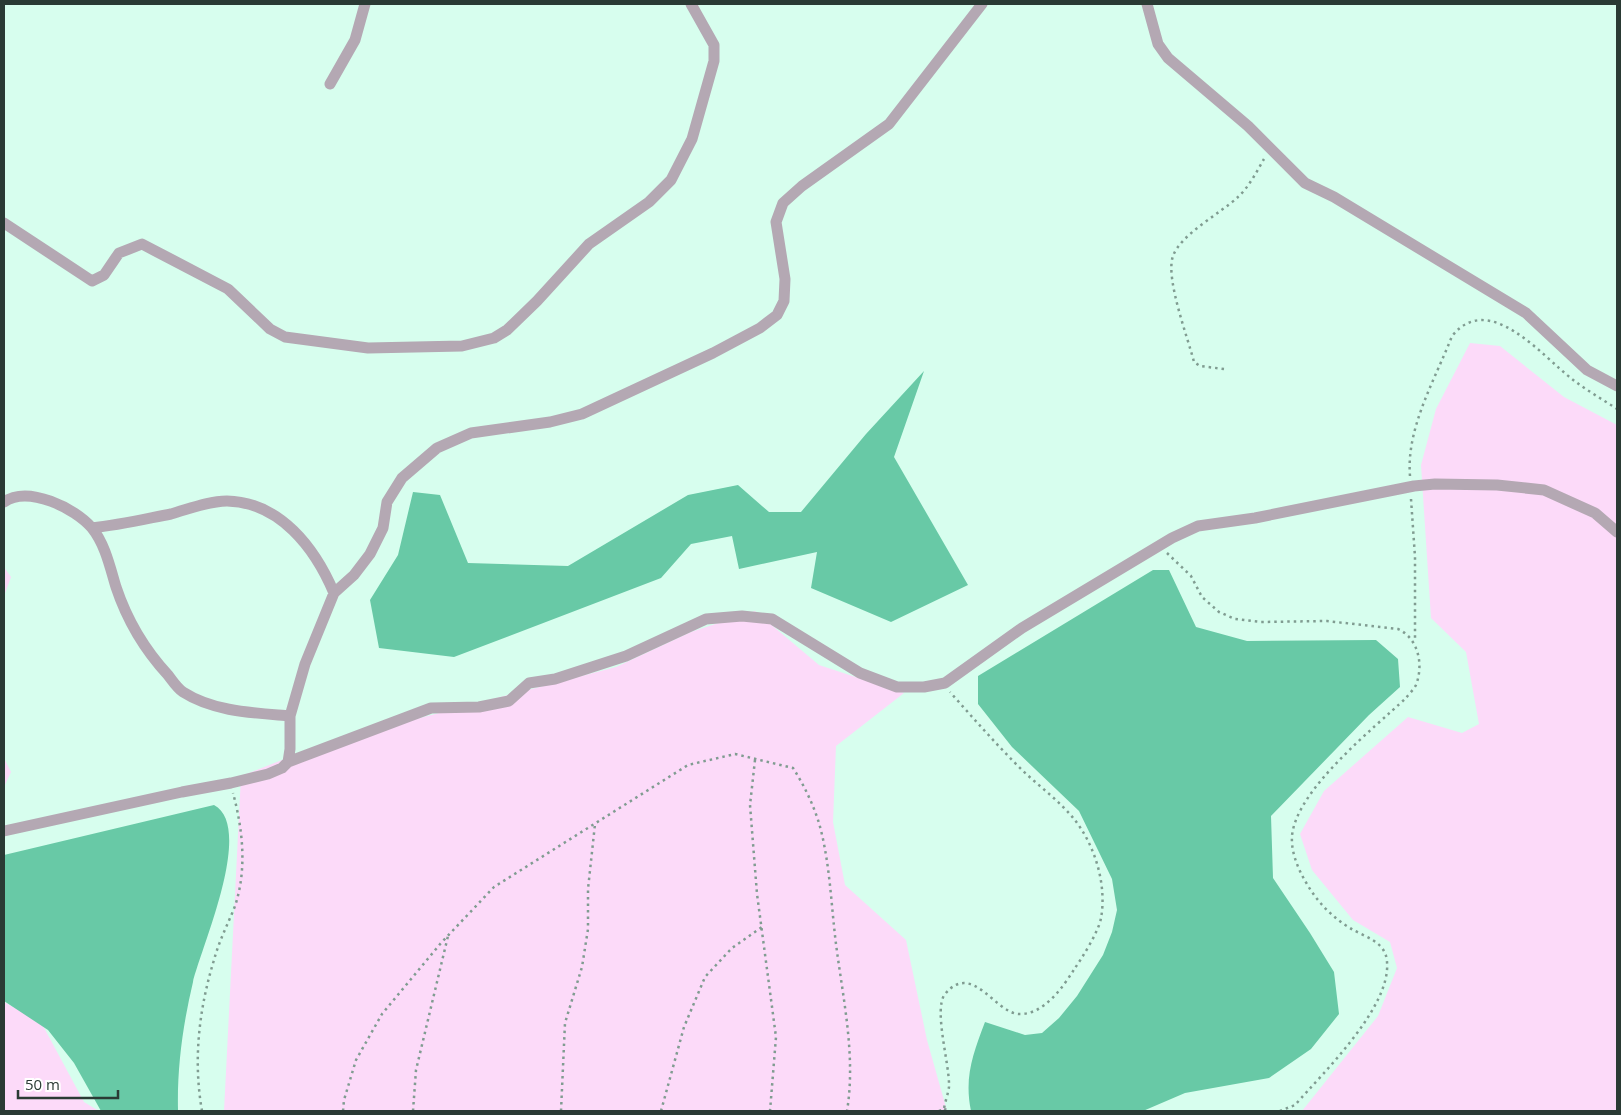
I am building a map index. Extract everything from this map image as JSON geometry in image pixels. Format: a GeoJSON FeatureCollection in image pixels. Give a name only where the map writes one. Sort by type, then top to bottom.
{"type":"FeatureCollection","features":[{"type":"Feature","properties":{"kind":"street"},"geometry":{"type":"LineString","coordinates":[[330,84],[355,40],[365,4]]}},
{"type":"Feature","properties":{"kind":"street"},"geometry":{"type":"LineString","coordinates":[[4,223],[92,281],[104,275],[119,253],[142,244],[228,289],[270,329],[285,337],[368,348],[462,346],[494,338],[507,330],[537,301],[589,244],[649,202],[670,180],[692,138],[714,61],[714,45],[691,4]]}},
{"type":"Feature","properties":{"kind":"street"},"geometry":{"type":"LineString","coordinates":[[288,762],[290,716],[305,664],[334,593],[354,575],[370,554],[383,528],[387,502],[402,478],[437,448],[471,433],[550,422],[582,414],[713,353],[760,328],[777,315],[784,301],[785,279],[776,222],[784,203],[802,186],[889,124],[982,4]]}},
{"type":"Feature","properties":{"kind":"street"},"geometry":{"type":"LineString","coordinates":[[1147,4],[1158,44],[1168,58],[1248,126],[1306,183],[1342,202],[1526,313],[1587,370],[1617,386]]}},
{"type":"Feature","properties":{"kind":"street"},"geometry":{"type":"LineString","coordinates":[[4,831],[268,774],[288,762],[432,708],[479,707],[509,701],[529,683],[555,679],[626,656],[706,619],[742,616],[772,619],[860,673],[896,687],[924,687],[943,684],[1022,628],[1158,546],[1198,526],[1255,518],[1411,486],[1435,484],[1497,485],[1544,490],[1595,513],[1617,532]]}},
{"type":"Feature","properties":{"kind":"street"},"geometry":{"type":"LineString","coordinates":[[4,502],[22,495],[35,495],[79,515],[92,528],[102,545],[124,610],[149,655],[183,691],[222,708],[290,716]]}},
{"type":"Feature","properties":{"kind":"street"},"geometry":{"type":"LineString","coordinates":[[92,528],[227,501],[252,505],[277,516],[299,536],[326,573],[334,593]]}},
{"type":"Feature","properties":{"kind":"path"},"geometry":{"type":"LineString","coordinates":[[1224,369],[1200,366],[1194,362],[1178,310],[1172,274],[1173,257],[1182,243],[1240,196],[1271,148]]}},
{"type":"Feature","properties":{"kind":"path"},"geometry":{"type":"LineString","coordinates":[[1280,1111],[1295,1105],[1368,1018],[1380,994],[1387,960],[1382,947],[1329,913],[1310,891],[1295,862],[1292,836],[1297,814],[1330,770],[1406,698],[1416,685],[1418,660],[1415,642],[1415,557],[1409,463],[1418,418],[1452,336],[1460,325],[1469,322],[1491,320],[1513,330],[1573,380],[1617,409]]}},
{"type":"Feature","properties":{"kind":"path"},"geometry":{"type":"LineString","coordinates":[[1158,546],[1190,576],[1202,597],[1220,612],[1235,619],[1261,622],[1327,621],[1369,625],[1398,629],[1408,633],[1415,642]]}},
{"type":"Feature","properties":{"kind":"path"},"geometry":{"type":"LineString","coordinates":[[943,684],[1020,769],[1074,819],[1098,866],[1103,896],[1101,920],[1076,968],[1052,999],[1033,1012],[1018,1014],[1003,1007],[976,986],[963,984],[953,987],[944,995],[939,1008],[949,1087],[944,1109]]}},
{"type":"Feature","properties":{"kind":"path"},"geometry":{"type":"LineString","coordinates":[[343,1111],[344,1100],[356,1060],[382,1014],[449,935],[494,887],[688,765],[735,754],[793,768],[804,785],[819,823],[828,871],[849,1039],[850,1098],[847,1111]]}},
{"type":"Feature","properties":{"kind":"path"},"geometry":{"type":"LineString","coordinates":[[755,760],[750,805],[762,927],[776,1037],[770,1111]]}},
{"type":"Feature","properties":{"kind":"path"},"geometry":{"type":"LineString","coordinates":[[202,1111],[196,1062],[198,1035],[214,961],[234,906],[243,861],[238,809],[231,783]]}},
{"type":"Feature","properties":{"kind":"path"},"geometry":{"type":"LineString","coordinates":[[561,1111],[564,1023],[582,967],[588,929],[588,889],[595,823]]}},
{"type":"Feature","properties":{"kind":"path"},"geometry":{"type":"LineString","coordinates":[[661,1111],[684,1028],[705,977],[732,948],[762,927]]}},
{"type":"Feature","properties":{"kind":"path"},"geometry":{"type":"LineString","coordinates":[[413,1111],[416,1070],[449,935]]}},
{"type":"Feature","properties":{"kind":"path"},"geometry":{"type":"LineString","coordinates":[[939,1111],[944,1109],[950,1111]]}},
{"type":"Feature","properties":{"kind":"shaded area"},"geometry":{"type":"Polygon","coordinates":[[[1470,343],[1500,346],[1564,397],[1617,425],[1617,1111],[1302,1111],[1378,1016],[1397,968],[1390,942],[1353,920],[1312,870],[1300,834],[1324,791],[1408,717],[1462,733],[1479,724],[1466,652],[1431,618],[1421,465],[1436,409],[1470,343]]]}},
{"type":"Feature","properties":{"kind":"shaded area"},"geometry":{"type":"Polygon","coordinates":[[[924,371],[894,457],[968,585],[891,622],[811,588],[817,552],[739,569],[732,536],[691,544],[661,578],[454,657],[379,648],[370,600],[398,555],[413,492],[440,495],[468,563],[568,566],[688,495],[738,485],[769,512],[801,512],[866,434],[924,371]]]}},
{"type":"Feature","properties":{"kind":"shaded area"},"geometry":{"type":"Polygon","coordinates":[[[4,567],[11,577],[4,596],[4,567]]]}},
{"type":"Feature","properties":{"kind":"shaded area"},"geometry":{"type":"Polygon","coordinates":[[[1153,570],[1169,570],[1196,627],[1247,641],[1376,640],[1398,659],[1400,687],[1369,715],[1271,816],[1273,878],[1334,972],[1339,1014],[1311,1049],[1269,1078],[1185,1093],[1143,1111],[971,1111],[969,1076],[973,1055],[985,1022],[1025,1035],[1042,1033],[1059,1018],[1077,996],[1103,955],[1112,932],[1117,910],[1112,879],[1079,811],[1012,747],[978,704],[978,676],[1153,570]]]}},
{"type":"Feature","properties":{"kind":"shaded area"},"geometry":{"type":"Polygon","coordinates":[[[755,611],[819,665],[904,693],[836,746],[833,822],[845,885],[906,940],[927,1040],[947,1111],[224,1111],[241,776],[328,742],[616,667],[691,632],[755,611]]]}},
{"type":"Feature","properties":{"kind":"shaded area"},"geometry":{"type":"Polygon","coordinates":[[[4,758],[11,772],[4,787],[4,758]]]}},
{"type":"Feature","properties":{"kind":"shaded area"},"geometry":{"type":"Polygon","coordinates":[[[214,805],[225,818],[229,837],[227,862],[222,889],[189,998],[180,1062],[178,1110],[101,1111],[74,1063],[48,1030],[4,1001],[4,855],[214,805]]]}},
{"type":"Feature","properties":{"kind":"shaded area"},"geometry":{"type":"Polygon","coordinates":[[[4,1002],[41,1022],[84,1102],[99,1111],[4,1111],[4,1002]]]}}]}
